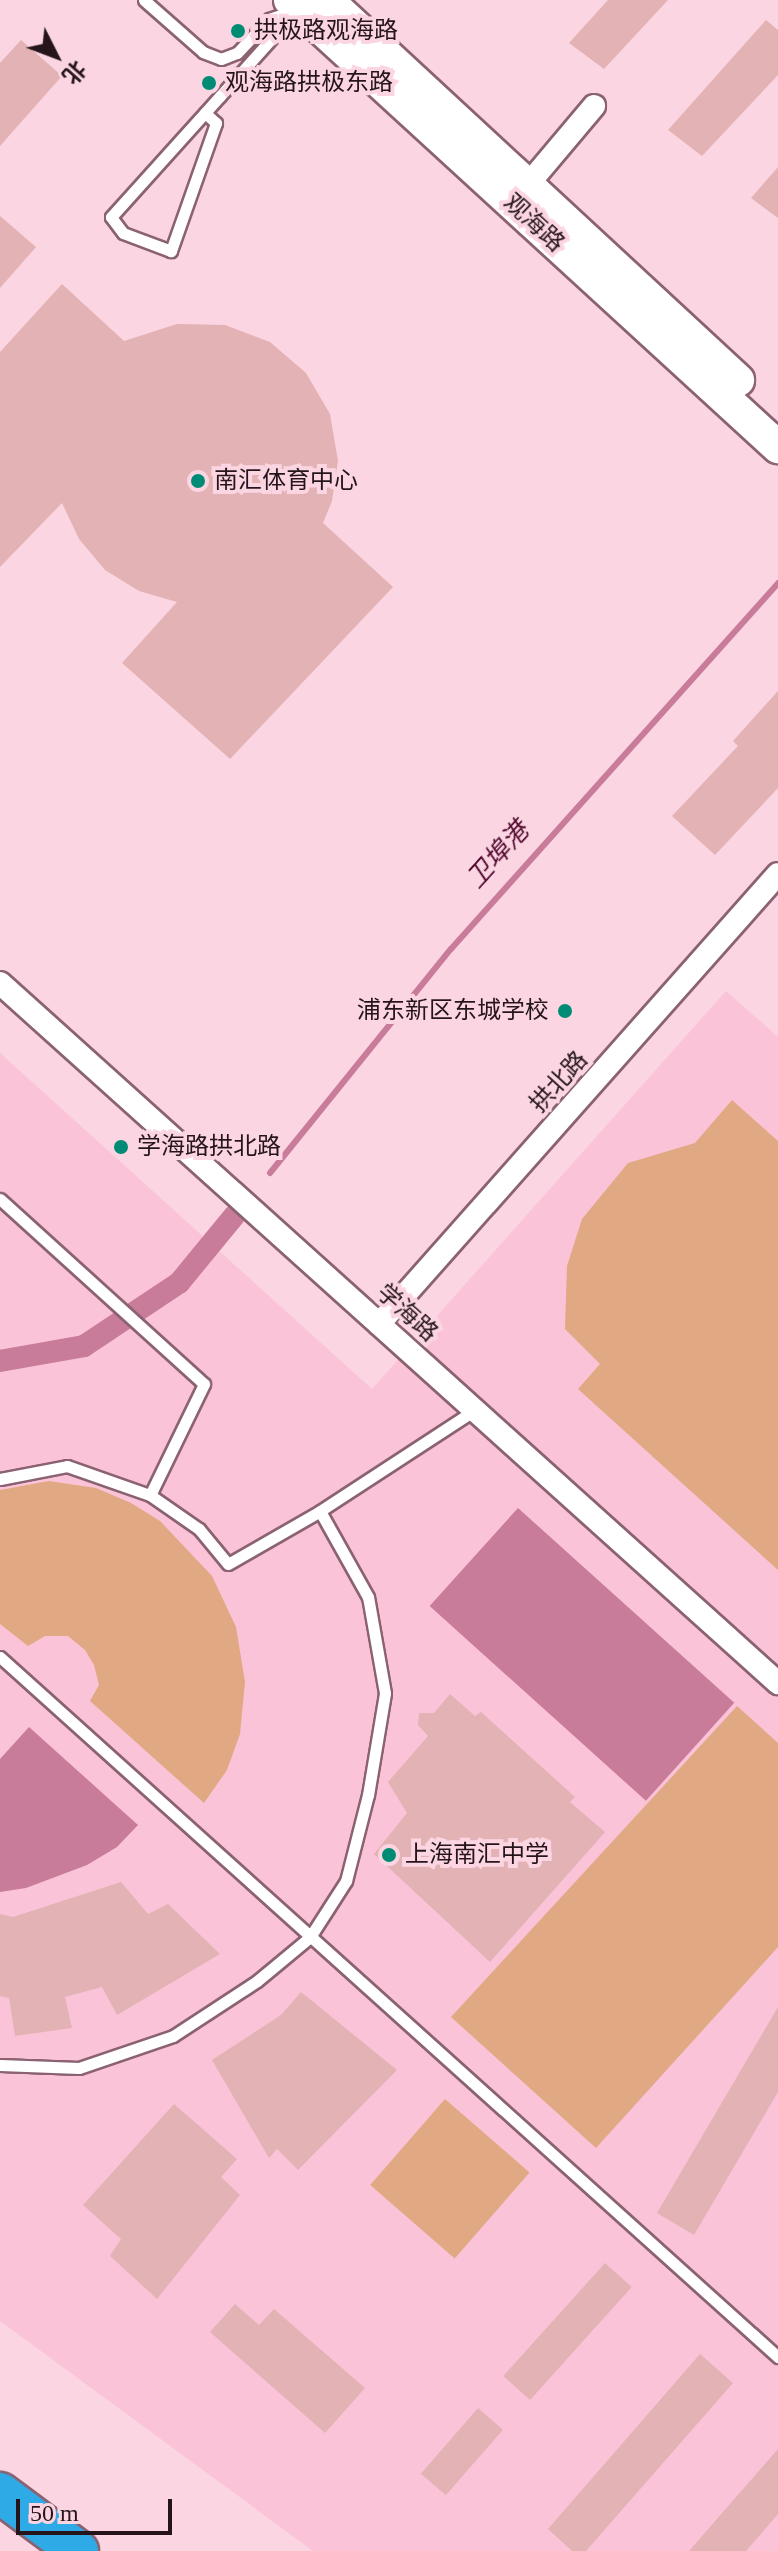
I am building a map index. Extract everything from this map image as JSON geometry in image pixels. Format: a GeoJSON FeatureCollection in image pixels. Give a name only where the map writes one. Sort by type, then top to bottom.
{"type":"FeatureCollection","features":[{"type":"Feature","properties":{"kind":"highway"},"geometry":{"type":"LineString","coordinates":[[0,2493],[78,2551]]}},
{"type":"Feature","properties":{"kind":"main road","name":"观海路"},"geometry":{"type":"LineString","coordinates":[[305,2],[778,418]]}},
{"type":"Feature","properties":{"kind":"main road","name":"观海路"},"geometry":{"type":"LineString","coordinates":[[520,193],[778,447]]}},
{"type":"Feature","properties":{"kind":"street"},"geometry":{"type":"LineString","coordinates":[[520,193],[594,106]]}},
{"type":"Feature","properties":{"kind":"street","name":"拱北路"},"geometry":{"type":"LineString","coordinates":[[379,1324],[778,874]]}},
{"type":"Feature","properties":{"kind":"street","name":"学海路"},"geometry":{"type":"LineString","coordinates":[[0,983],[778,1683]]}},
{"type":"Feature","properties":{"kind":"lane"},"geometry":{"type":"LineString","coordinates":[[144,0],[203,52],[221,59],[237,53],[269,19],[305,2]]}},
{"type":"Feature","properties":{"kind":"lane"},"geometry":{"type":"LineString","coordinates":[[205,113],[216,123],[171,251],[123,233],[111,217],[305,2]]}},
{"type":"Feature","properties":{"kind":"lane"},"geometry":{"type":"LineString","coordinates":[[0,1199],[204,1384],[150,1495]]}},
{"type":"Feature","properties":{"kind":"lane"},"geometry":{"type":"LineString","coordinates":[[0,1479],[67,1466],[150,1495],[199,1529],[228,1564],[320,1511],[475,1409]]}},
{"type":"Feature","properties":{"kind":"lane"},"geometry":{"type":"LineString","coordinates":[[0,2065],[79,2068],[173,2036],[257,1981],[310,1937],[346,1881],[368,1795],[385,1693],[368,1597],[320,1511]]}},
{"type":"Feature","properties":{"kind":"lane"},"geometry":{"type":"LineString","coordinates":[[0,1657],[778,2357]]}},
{"type":"Feature","properties":{"kind":"shaded area","name":"上海南汇中学"},"geometry":{"type":"Polygon","coordinates":[[[726,991],[778,1037],[778,2551],[313,2551],[0,2321],[0,1053],[372,1389],[726,991]]]}},
{"type":"Feature","properties":{"kind":"shaded area"},"geometry":{"type":"Polygon","coordinates":[[[732,1100],[778,1141],[778,1570],[578,1389],[600,1364],[565,1329],[567,1266],[582,1219],[628,1163],[695,1143],[732,1100]]]}},
{"type":"Feature","properties":{"kind":"shaded area"},"geometry":{"type":"Polygon","coordinates":[[[49,1481],[96,1488],[131,1503],[160,1521],[212,1576],[236,1627],[245,1682],[240,1734],[227,1770],[204,1803],[90,1701],[99,1685],[94,1665],[85,1650],[68,1636],[45,1636],[28,1646],[0,1624],[0,1490],[49,1481]]]}},
{"type":"Feature","properties":{"kind":"shaded area"},"geometry":{"type":"Polygon","coordinates":[[[518,1508],[734,1703],[646,1801],[430,1606],[518,1508]]]}},
{"type":"Feature","properties":{"kind":"shaded area"},"geometry":{"type":"Polygon","coordinates":[[[737,1706],[778,1743],[778,1947],[596,2148],[451,2017],[737,1706]]]}},
{"type":"Feature","properties":{"kind":"shaded area"},"geometry":{"type":"Polygon","coordinates":[[[29,1727],[138,1825],[117,1847],[87,1865],[26,1888],[0,1892],[0,1759],[29,1727]]]}},
{"type":"Feature","properties":{"kind":"shaded area"},"geometry":{"type":"Polygon","coordinates":[[[445,2099],[530,2172],[455,2259],[370,2185],[445,2099]]]}},
{"type":"Feature","properties":{"kind":"building"},"geometry":{"type":"Polygon","coordinates":[[[608,0],[668,0],[604,69],[569,43],[608,0]]]}},
{"type":"Feature","properties":{"kind":"building"},"geometry":{"type":"Polygon","coordinates":[[[766,20],[778,30],[778,75],[702,156],[668,130],[766,20]]]}},
{"type":"Feature","properties":{"kind":"building"},"geometry":{"type":"Polygon","coordinates":[[[21,40],[62,76],[0,146],[0,63],[21,40]]]}},
{"type":"Feature","properties":{"kind":"building"},"geometry":{"type":"Polygon","coordinates":[[[778,167],[778,218],[751,198],[778,167]]]}},
{"type":"Feature","properties":{"kind":"building"},"geometry":{"type":"Polygon","coordinates":[[[0,216],[36,247],[0,288],[0,216]]]}},
{"type":"Feature","properties":{"kind":"building"},"geometry":{"type":"Polygon","coordinates":[[[62,284],[124,341],[177,324],[225,325],[270,342],[306,373],[330,414],[338,461],[332,501],[323,523],[393,587],[230,759],[122,663],[177,602],[139,591],[105,570],[79,539],[62,503],[0,567],[0,352],[62,284]]]}},
{"type":"Feature","properties":{"kind":"building"},"geometry":{"type":"Polygon","coordinates":[[[778,691],[778,788],[715,855],[672,816],[738,746],[733,741],[778,691]]]}},
{"type":"Feature","properties":{"kind":"building"},"geometry":{"type":"Polygon","coordinates":[[[450,1694],[475,1716],[481,1712],[575,1797],[570,1802],[605,1832],[490,1962],[374,1854],[407,1813],[388,1782],[428,1736],[418,1725],[419,1713],[434,1713],[450,1694]]]}},
{"type":"Feature","properties":{"kind":"building"},"geometry":{"type":"Polygon","coordinates":[[[121,1882],[148,1914],[168,1904],[220,1954],[117,2015],[102,1987],[65,1997],[72,2028],[15,2036],[9,1998],[0,1996],[0,1914],[13,1917],[121,1882]]]}},
{"type":"Feature","properties":{"kind":"building"},"geometry":{"type":"Polygon","coordinates":[[[301,1992],[397,2070],[298,2170],[277,2149],[269,2158],[212,2060],[281,2015],[301,1992]]]}},
{"type":"Feature","properties":{"kind":"building"},"geometry":{"type":"Polygon","coordinates":[[[778,2007],[778,2092],[694,2235],[657,2213],[778,2007]]]}},
{"type":"Feature","properties":{"kind":"building"},"geometry":{"type":"Polygon","coordinates":[[[174,2104],[237,2159],[221,2177],[240,2195],[157,2299],[110,2256],[121,2239],[83,2205],[174,2104]]]}},
{"type":"Feature","properties":{"kind":"building"},"geometry":{"type":"Polygon","coordinates":[[[605,2263],[632,2287],[530,2400],[503,2376],[605,2263]]]}},
{"type":"Feature","properties":{"kind":"building"},"geometry":{"type":"Polygon","coordinates":[[[235,2304],[259,2325],[274,2309],[365,2388],[325,2433],[210,2332],[235,2304]]]}},
{"type":"Feature","properties":{"kind":"building"},"geometry":{"type":"Polygon","coordinates":[[[700,2354],[733,2383],[586,2551],[572,2551],[548,2529],[700,2354]]]}},
{"type":"Feature","properties":{"kind":"building"},"geometry":{"type":"Polygon","coordinates":[[[478,2408],[503,2430],[446,2495],[421,2474],[478,2408]]]}},
{"type":"Feature","properties":{"kind":"building"},"geometry":{"type":"Polygon","coordinates":[[[778,2449],[778,2514],[746,2551],[689,2551],[778,2449]]]}},
{"type":"Feature","properties":{"kind":"waterway","name":"卫埠港"},"geometry":{"type":"LineString","coordinates":[[270,1173],[451,949],[778,583]]}},
{"type":"Feature","properties":{"kind":"waterway","name":"卫埠港"},"geometry":{"type":"LineString","coordinates":[[0,1361],[84,1346],[179,1283],[234,1216]]}},
{"type":"Feature","properties":{"kind":"place","name":"拱极路观海路"},"geometry":{"type":"Point","coordinates":[238,31]}},
{"type":"Feature","properties":{"kind":"place","name":"观海路拱极东路"},"geometry":{"type":"Point","coordinates":[209,83]}},
{"type":"Feature","properties":{"kind":"place","name":"南汇体育中心"},"geometry":{"type":"Point","coordinates":[198,481]}},
{"type":"Feature","properties":{"kind":"place","name":"浦东新区东城学校"},"geometry":{"type":"Point","coordinates":[565,1011]}},
{"type":"Feature","properties":{"kind":"place","name":"学海路拱北路"},"geometry":{"type":"Point","coordinates":[121,1147]}},
{"type":"Feature","properties":{"kind":"place","name":"上海南汇中学"},"geometry":{"type":"Point","coordinates":[389,1855]}}]}
